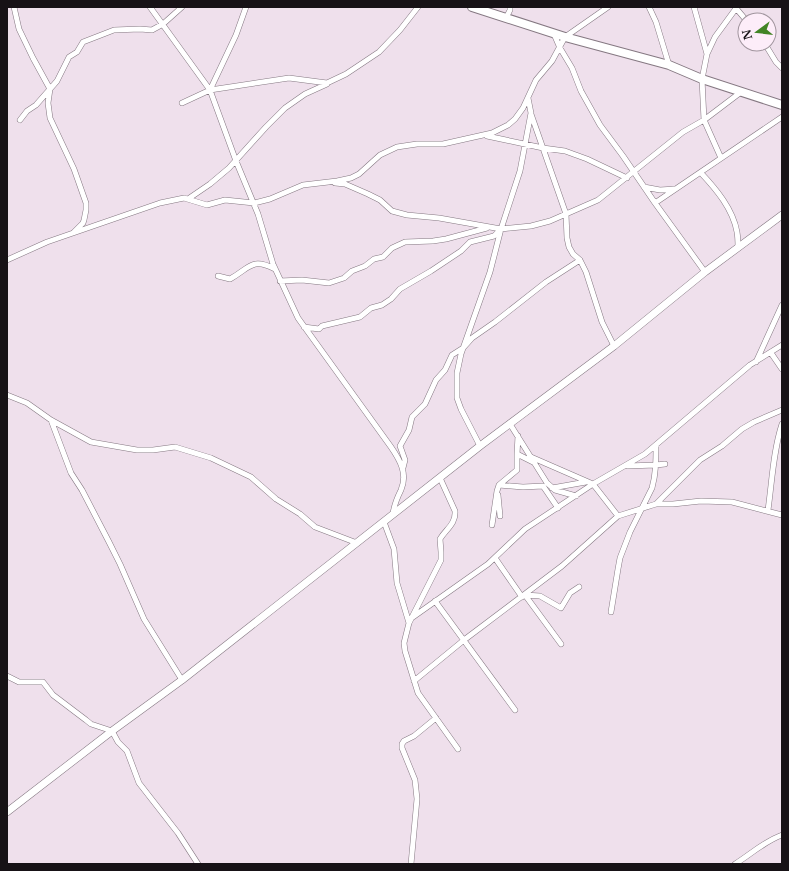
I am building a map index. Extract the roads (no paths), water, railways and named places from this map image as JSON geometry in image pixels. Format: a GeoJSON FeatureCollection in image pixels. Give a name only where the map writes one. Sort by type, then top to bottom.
{"type":"FeatureCollection","features":[{"type":"Feature","properties":{"kind":"highway"},"geometry":{"type":"LineString","coordinates":[[472,7],[565,38],[669,65],[702,79],[782,105]]}},
{"type":"Feature","properties":{"kind":"main road"},"geometry":{"type":"LineString","coordinates":[[7,812],[112,731],[182,680],[480,446],[614,346],[705,272],[782,214]]}},
{"type":"Feature","properties":{"kind":"street"},"geometry":{"type":"LineString","coordinates":[[14,7],[14,13],[22,34],[50,89],[48,103],[50,118],[74,169],[86,203],[86,214],[83,223],[72,233]]}},
{"type":"Feature","properties":{"kind":"street"},"geometry":{"type":"LineString","coordinates":[[150,7],[210,90],[236,161],[254,203],[275,269],[298,318],[391,446],[403,468]]}},
{"type":"Feature","properties":{"kind":"street"},"geometry":{"type":"LineString","coordinates":[[20,120],[28,111],[36,106],[57,81],[70,57],[77,52],[83,42],[114,30],[140,28],[152,30],[163,24],[182,7]]}},
{"type":"Feature","properties":{"kind":"street"},"geometry":{"type":"LineString","coordinates":[[210,90],[236,35],[246,7]]}},
{"type":"Feature","properties":{"kind":"street"},"geometry":{"type":"LineString","coordinates":[[188,199],[210,184],[229,168],[285,108],[305,94],[346,74],[379,52],[400,30],[418,7]]}},
{"type":"Feature","properties":{"kind":"street"},"geometry":{"type":"LineString","coordinates":[[506,18],[510,7]]}},
{"type":"Feature","properties":{"kind":"street"},"geometry":{"type":"LineString","coordinates":[[7,260],[47,242],[160,203],[188,199],[207,205],[225,200],[254,203],[270,199],[303,186],[344,180],[359,174],[380,155],[397,147],[417,144],[443,144],[486,135],[508,125],[515,119],[523,108],[536,80],[552,61],[565,38],[608,7]]}},
{"type":"Feature","properties":{"kind":"street"},"geometry":{"type":"LineString","coordinates":[[649,7],[656,22],[669,65]]}},
{"type":"Feature","properties":{"kind":"street"},"geometry":{"type":"LineString","coordinates":[[694,7],[707,54]]}},
{"type":"Feature","properties":{"kind":"street"},"geometry":{"type":"LineString","coordinates":[[721,158],[704,120],[702,79],[707,54],[715,37],[736,8]]}},
{"type":"Feature","properties":{"kind":"street"},"geometry":{"type":"LineString","coordinates":[[554,34],[560,48],[572,68],[590,110],[705,272]]}},
{"type":"Feature","properties":{"kind":"street"},"geometry":{"type":"LineString","coordinates":[[770,52],[782,68]]}},
{"type":"Feature","properties":{"kind":"street"},"geometry":{"type":"LineString","coordinates":[[182,102],[210,90],[289,78],[327,83]]}},
{"type":"Feature","properties":{"kind":"street"},"geometry":{"type":"LineString","coordinates":[[329,182],[345,184],[380,200],[392,211],[407,215],[439,218],[501,229],[531,226],[566,214],[598,200],[684,132],[704,120],[741,92]]}},
{"type":"Feature","properties":{"kind":"street"},"geometry":{"type":"LineString","coordinates":[[528,97],[530,113],[566,214],[569,247],[573,254],[580,260],[586,272],[602,322],[614,346]]}},
{"type":"Feature","properties":{"kind":"street"},"geometry":{"type":"LineString","coordinates":[[480,446],[466,420],[457,398],[457,373],[463,348],[490,272],[501,229],[518,178],[526,144],[530,113]]}},
{"type":"Feature","properties":{"kind":"street"},"geometry":{"type":"LineString","coordinates":[[655,203],[782,117]]}},
{"type":"Feature","properties":{"kind":"street"},"geometry":{"type":"LineString","coordinates":[[486,135],[543,148],[565,151],[587,159],[627,178]]}},
{"type":"Feature","properties":{"kind":"street"},"geometry":{"type":"LineString","coordinates":[[701,173],[716,190],[727,207],[737,232],[738,248]]}},
{"type":"Feature","properties":{"kind":"street"},"geometry":{"type":"LineString","coordinates":[[644,187],[660,190],[676,189]]}},
{"type":"Feature","properties":{"kind":"street"},"geometry":{"type":"LineString","coordinates":[[280,281],[302,280],[329,283],[344,278],[352,271],[365,266],[374,259],[383,257],[392,248],[405,242],[446,239],[490,227]]}},
{"type":"Feature","properties":{"kind":"street"},"geometry":{"type":"LineString","coordinates":[[304,328],[319,329],[322,326],[360,317],[371,308],[382,305],[391,299],[400,288],[431,271],[461,251],[470,242],[494,236],[501,229]]}},
{"type":"Feature","properties":{"kind":"street"},"geometry":{"type":"LineString","coordinates":[[393,514],[394,506],[403,484],[403,468],[405,460],[400,446],[410,430],[412,417],[424,404],[436,380],[445,370],[452,355],[463,348],[472,338],[496,322],[546,282],[580,260]]}},
{"type":"Feature","properties":{"kind":"street"},"geometry":{"type":"LineString","coordinates":[[218,276],[230,279],[252,264],[266,265],[275,269]]}},
{"type":"Feature","properties":{"kind":"street"},"geometry":{"type":"LineString","coordinates":[[756,362],[782,305]]}},
{"type":"Feature","properties":{"kind":"street"},"geometry":{"type":"LineString","coordinates":[[413,617],[495,558],[521,531],[593,484],[645,454],[756,362],[782,345]]}},
{"type":"Feature","properties":{"kind":"street"},"geometry":{"type":"LineString","coordinates":[[771,353],[782,369]]}},
{"type":"Feature","properties":{"kind":"street"},"geometry":{"type":"LineString","coordinates":[[7,395],[27,403],[51,420],[98,444],[137,450],[153,450],[175,446],[211,458],[249,476],[276,499],[300,514],[315,527],[357,543]]}},
{"type":"Feature","properties":{"kind":"street"},"geometry":{"type":"LineString","coordinates":[[656,504],[700,460],[722,446],[742,429],[782,410]]}},
{"type":"Feature","properties":{"kind":"street"},"geometry":{"type":"LineString","coordinates":[[51,420],[69,470],[82,490],[112,547],[144,619],[182,680]]}},
{"type":"Feature","properties":{"kind":"street"},"geometry":{"type":"LineString","coordinates":[[510,424],[547,483],[552,488],[576,496]]}},
{"type":"Feature","properties":{"kind":"street"},"geometry":{"type":"LineString","coordinates":[[768,510],[776,448],[782,424]]}},
{"type":"Feature","properties":{"kind":"street"},"geometry":{"type":"LineString","coordinates":[[492,525],[499,485],[518,470],[518,436]]}},
{"type":"Feature","properties":{"kind":"street"},"geometry":{"type":"LineString","coordinates":[[611,612],[620,558],[640,509],[652,488],[656,465],[656,445]]}},
{"type":"Feature","properties":{"kind":"street"},"geometry":{"type":"LineString","coordinates":[[517,454],[534,463]]}},
{"type":"Feature","properties":{"kind":"street"},"geometry":{"type":"LineString","coordinates":[[531,457],[593,484],[618,516]]}},
{"type":"Feature","properties":{"kind":"street"},"geometry":{"type":"LineString","coordinates":[[626,466],[665,464]]}},
{"type":"Feature","properties":{"kind":"street"},"geometry":{"type":"LineString","coordinates":[[440,478],[455,511],[455,516],[453,523],[440,539],[441,560],[409,623],[404,643],[418,693],[458,749]]}},
{"type":"Feature","properties":{"kind":"street"},"geometry":{"type":"LineString","coordinates":[[552,488],[587,481]]}},
{"type":"Feature","properties":{"kind":"street"},"geometry":{"type":"LineString","coordinates":[[499,485],[523,487],[543,486],[558,508]]}},
{"type":"Feature","properties":{"kind":"street"},"geometry":{"type":"LineString","coordinates":[[497,492],[499,497],[500,516]]}},
{"type":"Feature","properties":{"kind":"street"},"geometry":{"type":"LineString","coordinates":[[414,682],[464,640],[562,566],[618,516],[656,504],[701,501],[726,501],[768,510],[782,515]]}},
{"type":"Feature","properties":{"kind":"street"},"geometry":{"type":"LineString","coordinates":[[384,522],[394,549],[397,583],[409,623]]}},
{"type":"Feature","properties":{"kind":"street"},"geometry":{"type":"LineString","coordinates":[[495,558],[561,644]]}},
{"type":"Feature","properties":{"kind":"street"},"geometry":{"type":"LineString","coordinates":[[524,596],[540,596],[561,608],[570,593],[579,587]]}},
{"type":"Feature","properties":{"kind":"street"},"geometry":{"type":"LineString","coordinates":[[435,601],[515,710]]}},
{"type":"Feature","properties":{"kind":"street"},"geometry":{"type":"LineString","coordinates":[[7,676],[19,682],[42,682],[53,694],[91,724],[112,731],[118,742],[128,753],[139,783],[178,833],[198,864]]}},
{"type":"Feature","properties":{"kind":"street"},"geometry":{"type":"LineString","coordinates":[[411,864],[417,799],[415,780],[402,748],[402,744],[436,718]]}},
{"type":"Feature","properties":{"kind":"street"},"geometry":{"type":"LineString","coordinates":[[735,864],[769,840],[782,835]]}}]}
